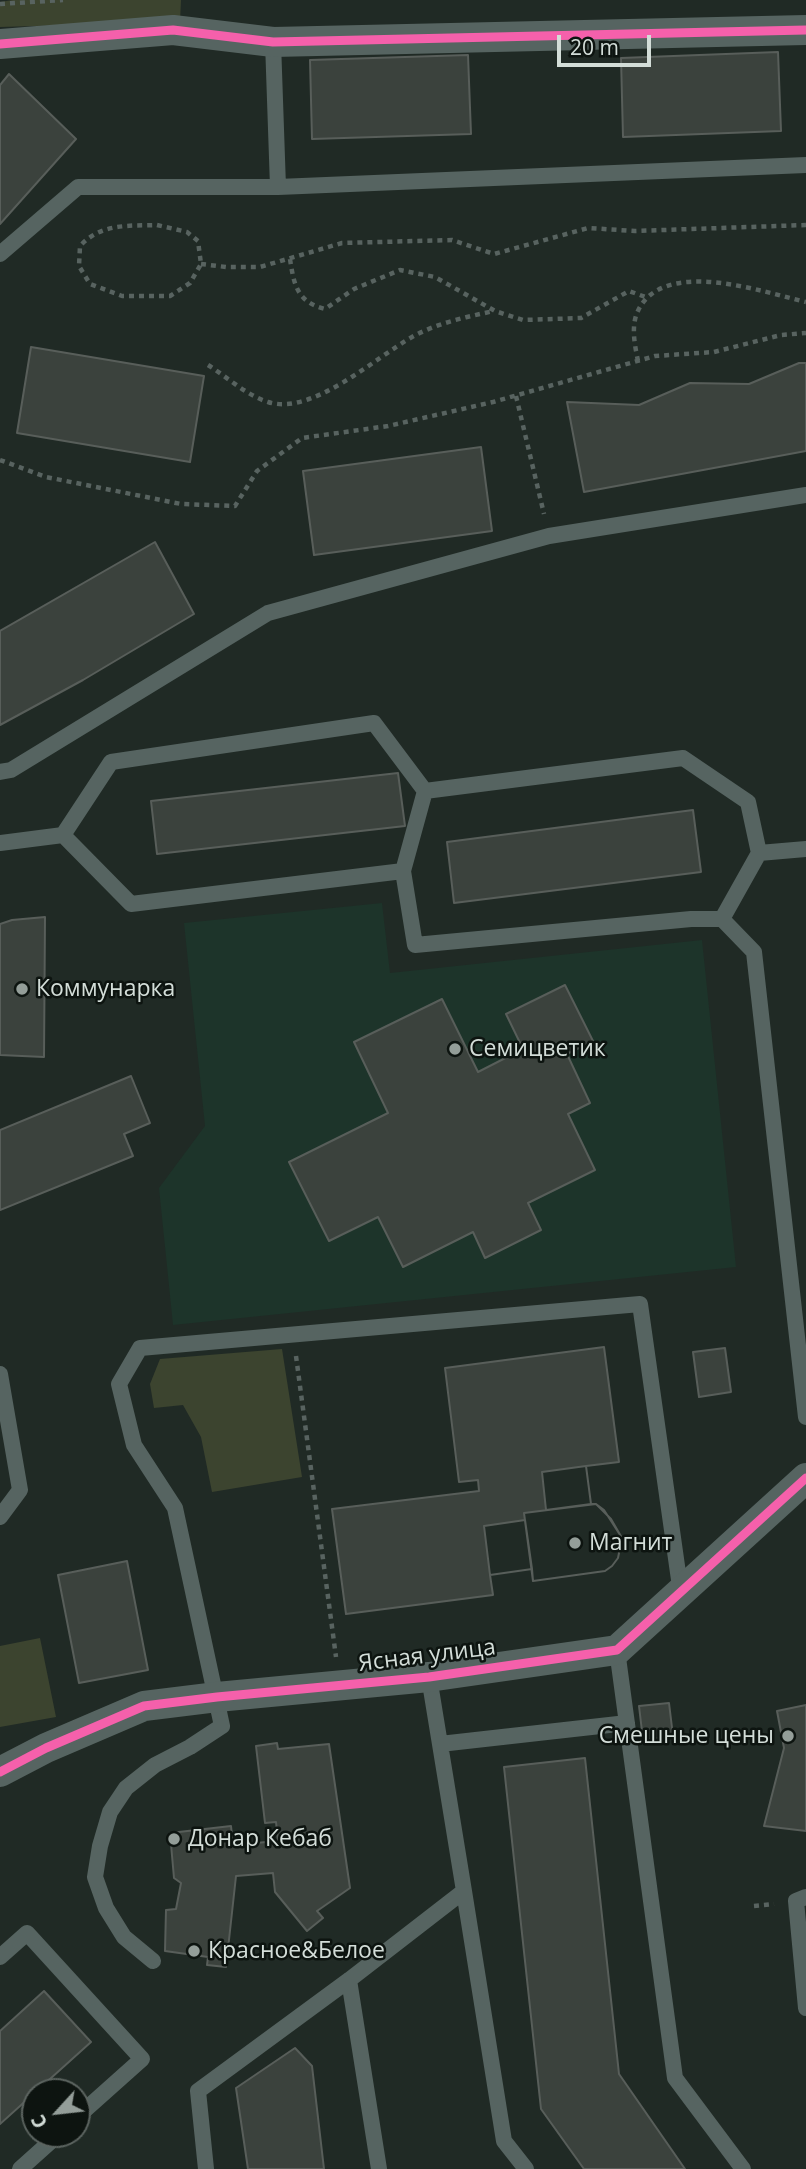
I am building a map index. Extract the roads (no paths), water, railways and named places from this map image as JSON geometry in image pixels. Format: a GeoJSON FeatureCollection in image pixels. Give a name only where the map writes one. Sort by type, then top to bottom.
{"type":"FeatureCollection","features":[{"type":"Feature","properties":{"kind":"street"},"geometry":{"type":"LineString","coordinates":[[0,44],[173,30],[273,42],[806,30]]}},
{"type":"Feature","properties":{"kind":"street"},"geometry":{"type":"LineString","coordinates":[[617,1650],[806,1478]]}},
{"type":"Feature","properties":{"kind":"street","name":"Ясная улица"},"geometry":{"type":"LineString","coordinates":[[0,1772],[46,1748],[144,1706],[429,1677],[617,1650]]}},
{"type":"Feature","properties":{"kind":"lane"},"geometry":{"type":"LineString","coordinates":[[273,42],[278,187]]}},
{"type":"Feature","properties":{"kind":"lane"},"geometry":{"type":"LineString","coordinates":[[0,254],[78,187],[278,187],[806,165]]}},
{"type":"Feature","properties":{"kind":"lane"},"geometry":{"type":"LineString","coordinates":[[0,772],[11,770],[268,613],[549,536],[806,495]]}},
{"type":"Feature","properties":{"kind":"lane"},"geometry":{"type":"LineString","coordinates":[[0,843],[63,835],[111,762],[374,723],[425,791]]}},
{"type":"Feature","properties":{"kind":"lane"},"geometry":{"type":"LineString","coordinates":[[425,791],[683,758],[748,802],[759,853],[722,919]]}},
{"type":"Feature","properties":{"kind":"lane"},"geometry":{"type":"LineString","coordinates":[[425,791],[403,871],[415,945],[691,919],[722,919],[754,952],[806,1417]]}},
{"type":"Feature","properties":{"kind":"lane"},"geometry":{"type":"LineString","coordinates":[[63,835],[131,904],[403,871]]}},
{"type":"Feature","properties":{"kind":"lane"},"geometry":{"type":"LineString","coordinates":[[759,853],[806,849]]}},
{"type":"Feature","properties":{"kind":"lane"},"geometry":{"type":"LineString","coordinates":[[153,1961],[124,1937],[106,1908],[95,1877],[100,1846],[110,1812],[126,1788],[155,1765],[222,1726],[175,1508],[134,1445],[119,1384],[140,1348],[640,1304],[681,1594]]}},
{"type":"Feature","properties":{"kind":"lane"},"geometry":{"type":"LineString","coordinates":[[0,1374],[19,1490],[0,1517]]}},
{"type":"Feature","properties":{"kind":"lane"},"geometry":{"type":"LineString","coordinates":[[617,1650],[675,2078],[743,2169]]}},
{"type":"Feature","properties":{"kind":"lane"},"geometry":{"type":"LineString","coordinates":[[429,1677],[505,2141],[526,2169]]}},
{"type":"Feature","properties":{"kind":"lane"},"geometry":{"type":"LineString","coordinates":[[440,1744],[627,1723]]}},
{"type":"Feature","properties":{"kind":"lane"},"geometry":{"type":"LineString","coordinates":[[206,2169],[198,2091],[464,1891]]}},
{"type":"Feature","properties":{"kind":"lane"},"geometry":{"type":"LineString","coordinates":[[806,1896],[796,1901],[806,2008]]}},
{"type":"Feature","properties":{"kind":"lane"},"geometry":{"type":"LineString","coordinates":[[0,1957],[27,1933],[142,2059],[91,2105]]}},
{"type":"Feature","properties":{"kind":"lane"},"geometry":{"type":"LineString","coordinates":[[349,1980],[379,2169]]}},
{"type":"Feature","properties":{"kind":"lane"},"geometry":{"type":"LineString","coordinates":[[20,2169],[43,2148]]}},
{"type":"Feature","properties":{"kind":"place","name":"Коммунарка"},"geometry":{"type":"Point","coordinates":[22,989]}},
{"type":"Feature","properties":{"kind":"place","name":"Семицветик"},"geometry":{"type":"Point","coordinates":[455,1049]}},
{"type":"Feature","properties":{"kind":"place","name":"Магнит"},"geometry":{"type":"Point","coordinates":[575,1543]}},
{"type":"Feature","properties":{"kind":"place","name":"Смешные цены"},"geometry":{"type":"Point","coordinates":[788,1736]}},
{"type":"Feature","properties":{"kind":"place","name":"Донар Кебаб"},"geometry":{"type":"Point","coordinates":[174,1839]}},
{"type":"Feature","properties":{"kind":"place","name":"Красное&Белое"},"geometry":{"type":"Point","coordinates":[194,1951]}}]}
